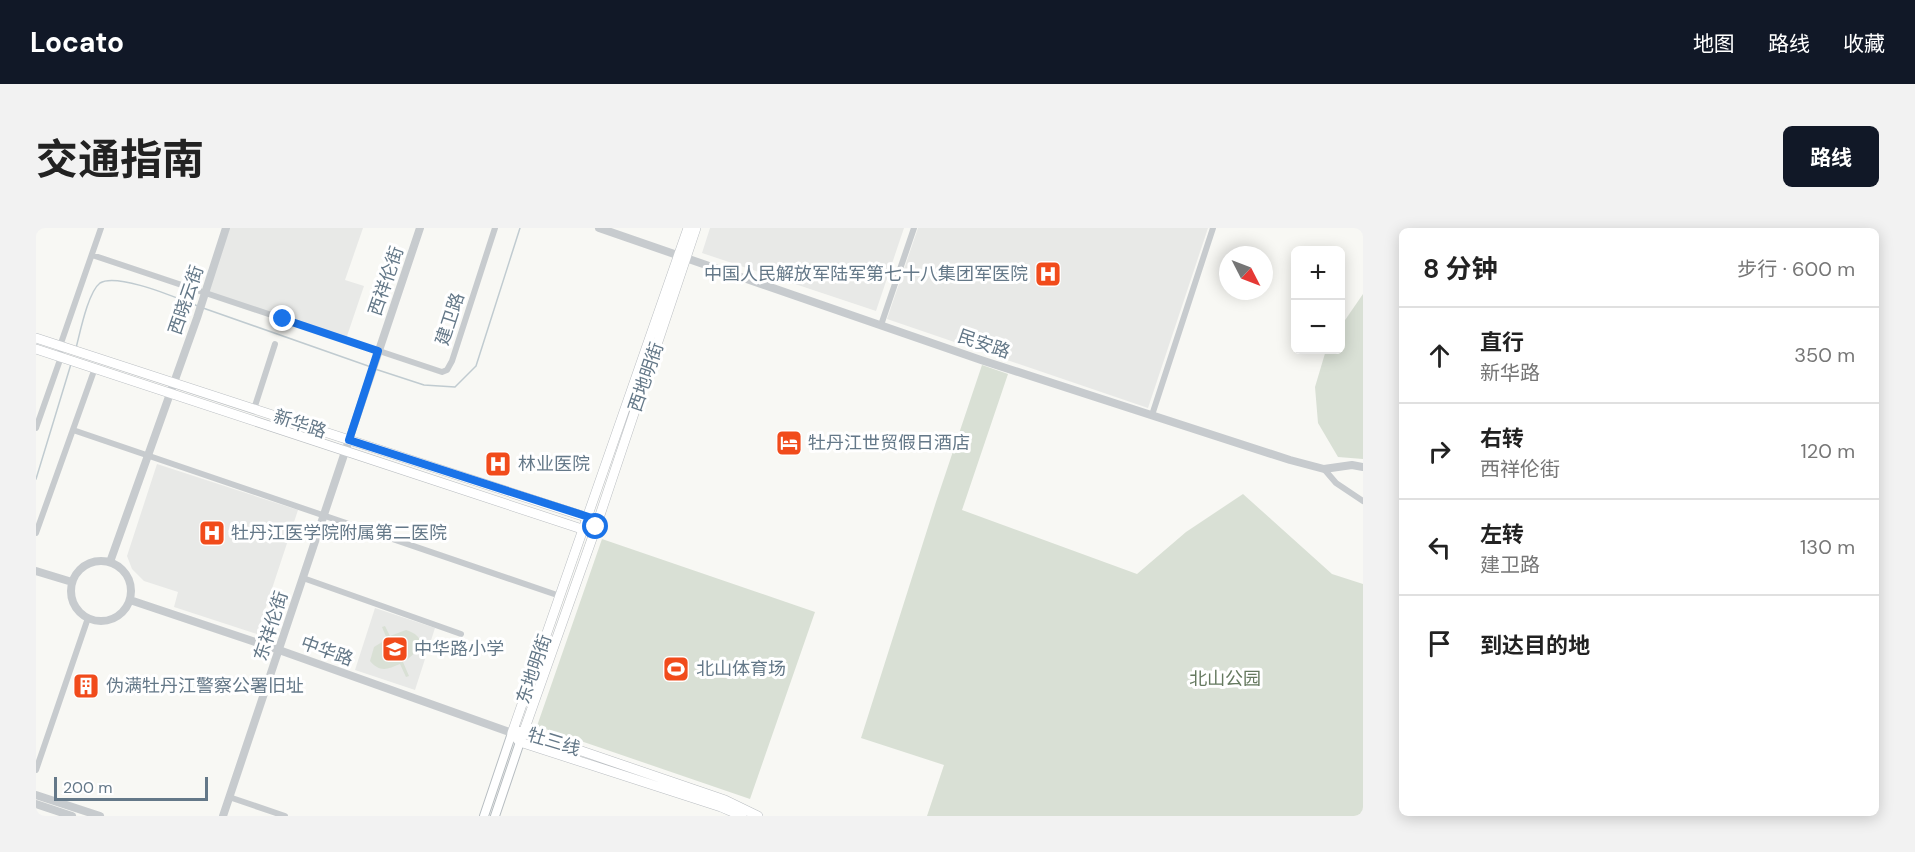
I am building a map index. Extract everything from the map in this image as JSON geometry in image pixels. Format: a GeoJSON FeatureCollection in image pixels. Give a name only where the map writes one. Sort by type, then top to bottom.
{"type":"FeatureCollection","features":[{"type":"Feature","properties":{"kind":"main road","name":"西地明街"},"geometry":{"type":"LineString","coordinates":[[596,527],[682,257],[688,228]]}},
{"type":"Feature","properties":{"kind":"main road","name":"西地明街"},"geometry":{"type":"LineString","coordinates":[[586,523],[682,257],[696,228]]}},
{"type":"Feature","properties":{"kind":"main road","name":"新华路"},"geometry":{"type":"LineString","coordinates":[[36,338],[254,409],[347,445],[596,527]]}},
{"type":"Feature","properties":{"kind":"main road"},"geometry":{"type":"LineString","coordinates":[[36,349],[170,393],[347,445]]}},
{"type":"Feature","properties":{"kind":"main road","name":"东地明街"},"geometry":{"type":"LineString","coordinates":[[484,816],[586,523]]}},
{"type":"Feature","properties":{"kind":"main road","name":"东地明街"},"geometry":{"type":"LineString","coordinates":[[495,816],[596,527]]}},
{"type":"Feature","properties":{"kind":"main road","name":"牡三线"},"geometry":{"type":"LineString","coordinates":[[512,733],[523,731],[725,800],[758,816]]}},
{"type":"Feature","properties":{"kind":"main road","name":"牡三线"},"geometry":{"type":"LineString","coordinates":[[512,733],[520,742],[722,807],[742,816]]}},
{"type":"Feature","properties":{"kind":"street"},"geometry":{"type":"LineString","coordinates":[[36,428],[61,357],[60,346],[101,228]]}},
{"type":"Feature","properties":{"kind":"street","name":"西晓云街"},"geometry":{"type":"LineString","coordinates":[[110,562],[226,228]]}},
{"type":"Feature","properties":{"kind":"street","name":"西祥伦街"},"geometry":{"type":"LineString","coordinates":[[347,445],[420,228]]}},
{"type":"Feature","properties":{"kind":"street","name":"建卫路"},"geometry":{"type":"LineString","coordinates":[[92,255],[442,372],[447,370],[495,228]]}},
{"type":"Feature","properties":{"kind":"street","name":"民安路"},"geometry":{"type":"LineString","coordinates":[[599,228],[881,325],[1290,460],[1324,469],[1352,465],[1363,467]]}},
{"type":"Feature","properties":{"kind":"street"},"geometry":{"type":"LineString","coordinates":[[881,325],[914,228]]}},
{"type":"Feature","properties":{"kind":"street"},"geometry":{"type":"LineString","coordinates":[[1152,415],[1213,228]]}},
{"type":"Feature","properties":{"kind":"street"},"geometry":{"type":"LineString","coordinates":[[254,409],[275,344]]}},
{"type":"Feature","properties":{"kind":"street"},"geometry":{"type":"LineString","coordinates":[[36,533],[95,368]]}},
{"type":"Feature","properties":{"kind":"street"},"geometry":{"type":"LineString","coordinates":[[73,430],[560,596]]}},
{"type":"Feature","properties":{"kind":"street","name":"东祥伦街"},"geometry":{"type":"LineString","coordinates":[[223,816],[347,445]]}},
{"type":"Feature","properties":{"kind":"street"},"geometry":{"type":"LineString","coordinates":[[1324,469],[1336,483],[1363,501]]}},
{"type":"Feature","properties":{"kind":"street"},"geometry":{"type":"LineString","coordinates":[[101,561],[110,562],[119,566],[126,573],[132,590],[130,600],[126,609],[119,616],[110,620],[100,621],[88,618],[76,608],[72,600],[72,582],[83,567],[101,561]]}},
{"type":"Feature","properties":{"kind":"street"},"geometry":{"type":"LineString","coordinates":[[36,571],[72,582]]}},
{"type":"Feature","properties":{"kind":"street"},"geometry":{"type":"LineString","coordinates":[[303,578],[461,634]]}},
{"type":"Feature","properties":{"kind":"street","name":"中华路"},"geometry":{"type":"LineString","coordinates":[[130,600],[512,733]]}},
{"type":"Feature","properties":{"kind":"street"},"geometry":{"type":"LineString","coordinates":[[36,770],[88,618]]}},
{"type":"Feature","properties":{"kind":"street"},"geometry":{"type":"LineString","coordinates":[[36,795],[100,816]]}},
{"type":"Feature","properties":{"kind":"street"},"geometry":{"type":"LineString","coordinates":[[230,797],[285,816]]}},
{"type":"Feature","properties":{"kind":"street"},"geometry":{"type":"LineString","coordinates":[[36,804],[72,816]]}},
{"type":"Feature","properties":{"kind":"shaded area"},"geometry":{"type":"Polygon","coordinates":[[[228,228],[363,228],[345,280],[364,286],[346,339],[206,293],[228,228]]]}},
{"type":"Feature","properties":{"kind":"shaded area"},"geometry":{"type":"Polygon","coordinates":[[[710,228],[904,228],[876,311],[702,253],[710,228]]]}},
{"type":"Feature","properties":{"kind":"shaded area","name":"中国人民解放军陆军第七十八集团军医院"},"geometry":{"type":"Polygon","coordinates":[[[918,228],[1208,228],[1148,408],[887,319],[918,228]]]}},
{"type":"Feature","properties":{"kind":"shaded area","name":"牡丹江医学院附属第二医院"},"geometry":{"type":"Polygon","coordinates":[[[157,464],[298,510],[257,634],[174,607],[178,592],[144,581],[132,569],[127,556],[157,464]]]}},
{"type":"Feature","properties":{"kind":"shaded area","name":"中华路小学"},"geometry":{"type":"Polygon","coordinates":[[[375,608],[435,628],[415,690],[355,670],[375,608]]]}},
{"type":"Feature","properties":{"kind":"green space"},"geometry":{"type":"Polygon","coordinates":[[[1363,294],[1363,459],[1338,457],[1318,423],[1315,387],[1325,354],[1345,354],[1345,320],[1363,294]]]}},
{"type":"Feature","properties":{"kind":"green space","name":"北山公园"},"geometry":{"type":"Polygon","coordinates":[[[982,365],[1008,374],[962,510],[1137,574],[1186,532],[1243,494],[1332,574],[1363,584],[1363,816],[927,816],[944,765],[861,738],[982,365]]]}},
{"type":"Feature","properties":{"kind":"green space","name":"北山体育场"},"geometry":{"type":"Polygon","coordinates":[[[602,539],[815,612],[750,799],[537,726],[602,539]]]}},
{"type":"Feature","properties":{"kind":"green space"},"geometry":{"type":"Polygon","coordinates":[[[385,626],[390,636],[406,630],[414,633],[420,641],[417,650],[403,662],[409,676],[406,677],[400,664],[381,669],[370,661],[374,647],[387,639],[382,627],[385,626]]]}},
{"type":"Feature","properties":{"kind":"waterway"},"geometry":{"type":"LineString","coordinates":[[375,369],[424,385],[455,387],[476,366],[520,228]]}},
{"type":"Feature","properties":{"kind":"waterway"},"geometry":{"type":"LineString","coordinates":[[76,348],[88,304],[100,283],[120,281],[133,284],[198,306]]}},
{"type":"Feature","properties":{"kind":"waterway"},"geometry":{"type":"LineString","coordinates":[[203,308],[371,367]]}},
{"type":"Feature","properties":{"kind":"waterway"},"geometry":{"type":"LineString","coordinates":[[36,479],[71,364]]}},
{"type":"Feature","properties":{"kind":"place","name":"中国人民解放军陆军第七十八集团军医院"},"geometry":{"type":"Point","coordinates":[1048,274]}},
{"type":"Feature","properties":{"kind":"place","name":"牡丹江世贸假日酒店"},"geometry":{"type":"Point","coordinates":[789,443]}},
{"type":"Feature","properties":{"kind":"place","name":"林业医院"},"geometry":{"type":"Point","coordinates":[498,464]}},
{"type":"Feature","properties":{"kind":"place","name":"牡丹江医学院附属第二医院"},"geometry":{"type":"Point","coordinates":[212,533]}},
{"type":"Feature","properties":{"kind":"place","name":"中华路小学"},"geometry":{"type":"Point","coordinates":[395,649]}},
{"type":"Feature","properties":{"kind":"place","name":"北山体育场"},"geometry":{"type":"Point","coordinates":[676,669]}},
{"type":"Feature","properties":{"kind":"place","name":"伪满牡丹江警察公署旧址"},"geometry":{"type":"Point","coordinates":[86,686]}},
{"type":"Feature","properties":{"kind":"route"},"geometry":{"type":"LineString","coordinates":[[283,319],[378,351],[349,440],[598,520],[596,527]]}}]}
